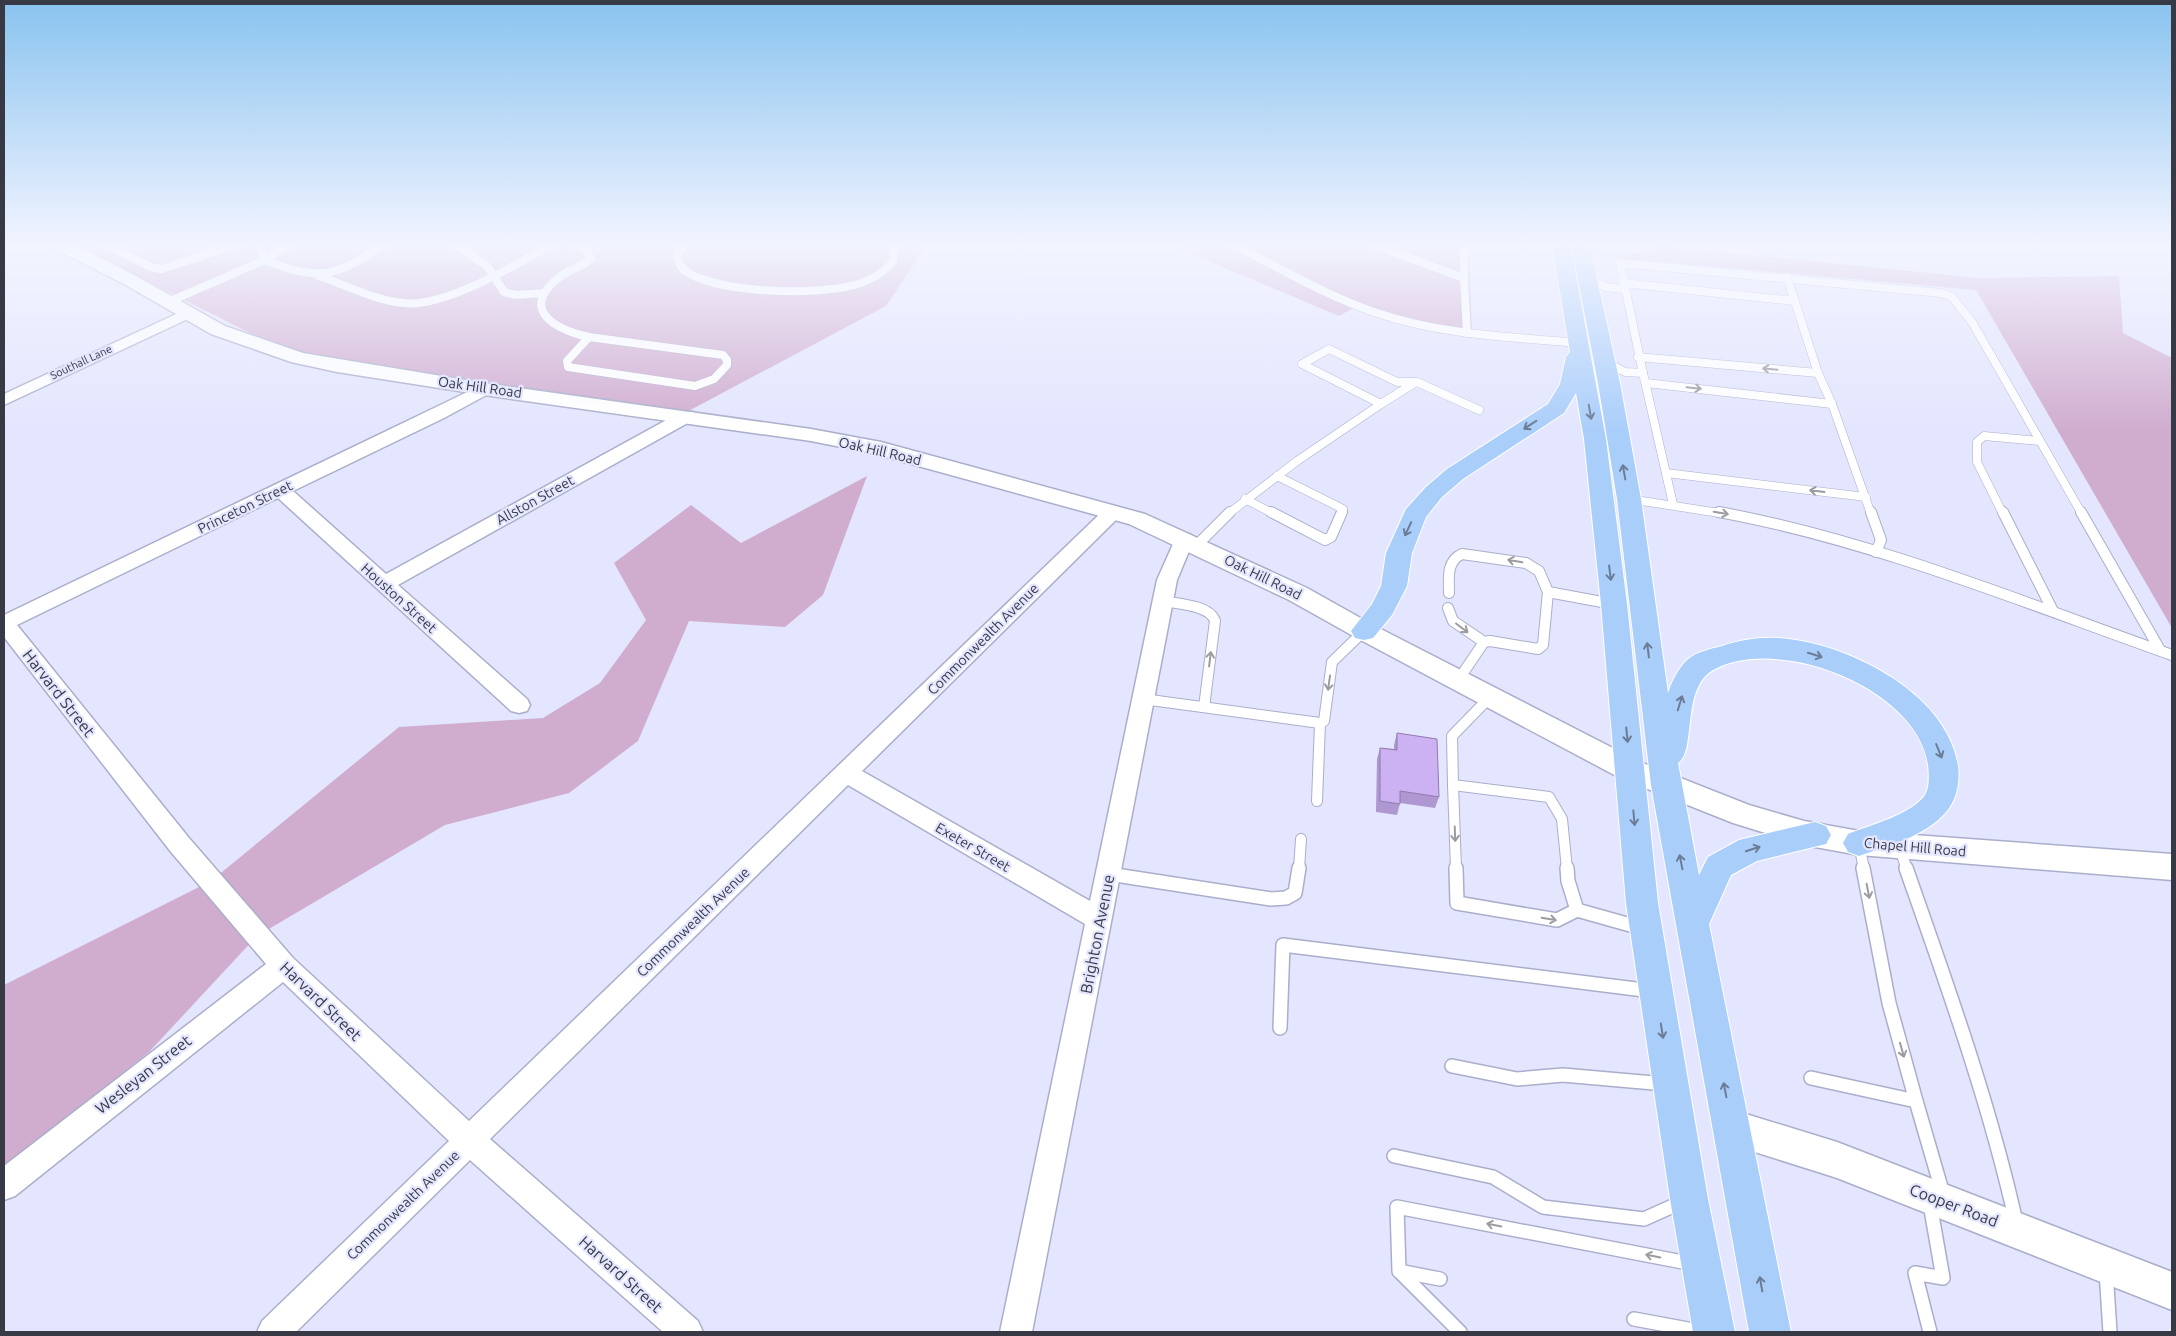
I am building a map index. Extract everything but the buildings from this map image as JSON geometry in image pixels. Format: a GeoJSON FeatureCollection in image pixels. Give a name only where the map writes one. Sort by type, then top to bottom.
{"type":"FeatureCollection","features":[{"type":"Feature","properties":{"kind":"highway"},"geometry":{"type":"LineString","coordinates":[[1572,305],[1595,439],[1614,604],[1646,929],[1701,1265],[1714,1332]]}},
{"type":"Feature","properties":{"kind":"highway"},"geometry":{"type":"LineString","coordinates":[[1597,305],[1604,360],[1617,377],[1629,499],[1666,785],[1770,1332]]}},
{"type":"Feature","properties":{"kind":"highway"},"geometry":{"type":"LineString","coordinates":[[1364,631],[1383,609],[1394,586],[1399,553],[1415,515],[1434,492],[1455,474],[1556,408],[1571,384],[1578,343]]}},
{"type":"Feature","properties":{"kind":"highway"},"geometry":{"type":"LineString","coordinates":[[1666,785],[1678,706],[1696,668],[1726,654],[1754,648],[1785,649],[1811,654],[1866,676],[1904,702],[1930,732],[1944,763],[1943,785],[1937,802],[1920,816],[1859,843]]}},
{"type":"Feature","properties":{"kind":"highway"},"geometry":{"type":"LineString","coordinates":[[1692,924],[1719,866],[1750,849],[1815,835]]}},
{"type":"Feature","properties":{"kind":"street","name":"Oak Hill Road"},"geometry":{"type":"LineString","coordinates":[[173,305],[186,314],[229,335],[298,358],[338,366],[484,388],[687,416],[873,447],[1113,512],[1158,527],[1298,594],[1364,631],[1459,678],[1630,770],[1666,785]]}},
{"type":"Feature","properties":{"kind":"street","name":"Southall Lane"},"geometry":{"type":"LineString","coordinates":[[4,400],[186,314]]}},
{"type":"Feature","properties":{"kind":"street","name":"Princeton Street"},"geometry":{"type":"LineString","coordinates":[[4,623],[438,414],[484,388]]}},
{"type":"Feature","properties":{"kind":"street","name":"Allston Street"},"geometry":{"type":"LineString","coordinates":[[383,584],[687,416]]}},
{"type":"Feature","properties":{"kind":"street","name":"Houston Street"},"geometry":{"type":"LineString","coordinates":[[280,490],[519,705]]}},
{"type":"Feature","properties":{"kind":"street","name":"Commonwealth Avenue"},"geometry":{"type":"LineString","coordinates":[[273,1332],[1113,512]]}},
{"type":"Feature","properties":{"kind":"street","name":"Brighton Avenue"},"geometry":{"type":"LineString","coordinates":[[1016,1332],[1167,580],[1190,542]]}},
{"type":"Feature","properties":{"kind":"street","name":"Harvard Street"},"geometry":{"type":"LineString","coordinates":[[4,623],[180,845],[284,966],[469,1140],[687,1332]]}},
{"type":"Feature","properties":{"kind":"street","name":"Exeter Street"},"geometry":{"type":"LineString","coordinates":[[846,773],[1100,920]]}},
{"type":"Feature","properties":{"kind":"street","name":"Chapel Hill Road"},"geometry":{"type":"LineString","coordinates":[[1666,785],[1743,815],[1815,835],[1859,843],[2172,867]]}},
{"type":"Feature","properties":{"kind":"street","name":"Wesleyan Street"},"geometry":{"type":"LineString","coordinates":[[4,1185],[240,997],[284,966]]}},
{"type":"Feature","properties":{"kind":"street","name":"Cooper Road"},"geometry":{"type":"LineString","coordinates":[[1732,1128],[1837,1160],[2172,1291]]}},
{"type":"Feature","properties":{"kind":"lane"},"geometry":{"type":"LineString","coordinates":[[540,305],[544,317],[553,325],[574,334],[723,355],[727,360],[727,365],[714,380],[695,386],[568,367],[567,360],[589,337]]}},
{"type":"Feature","properties":{"kind":"lane"},"geometry":{"type":"LineString","coordinates":[[1357,305],[1396,319],[1467,333],[1578,343]]}},
{"type":"Feature","properties":{"kind":"lane"},"geometry":{"type":"LineString","coordinates":[[1465,305],[1467,333]]}},
{"type":"Feature","properties":{"kind":"lane"},"geometry":{"type":"LineString","coordinates":[[1628,305],[1638,357],[1646,382],[1673,504]]}},
{"type":"Feature","properties":{"kind":"lane"},"geometry":{"type":"LineString","coordinates":[[1796,305],[1818,374],[1832,404],[1881,540],[1876,552]]}},
{"type":"Feature","properties":{"kind":"lane"},"geometry":{"type":"LineString","coordinates":[[1959,305],[1972,322],[2160,650]]}},
{"type":"Feature","properties":{"kind":"lane"},"geometry":{"type":"LineString","coordinates":[[1381,404],[1302,364],[1329,348],[1397,382],[1417,382],[1479,410]]}},
{"type":"Feature","properties":{"kind":"lane"},"geometry":{"type":"LineString","coordinates":[[1638,357],[1818,374]]}},
{"type":"Feature","properties":{"kind":"lane"},"geometry":{"type":"LineString","coordinates":[[1617,377],[1643,373]]}},
{"type":"Feature","properties":{"kind":"lane"},"geometry":{"type":"LineString","coordinates":[[1190,542],[1277,476],[1381,404],[1417,382]]}},
{"type":"Feature","properties":{"kind":"lane"},"geometry":{"type":"LineString","coordinates":[[1646,382],[1832,404]]}},
{"type":"Feature","properties":{"kind":"lane"},"geometry":{"type":"LineString","coordinates":[[2040,441],[1984,436],[1977,442],[1977,462],[2053,611]]}},
{"type":"Feature","properties":{"kind":"lane"},"geometry":{"type":"LineString","coordinates":[[1666,473],[1866,497]]}},
{"type":"Feature","properties":{"kind":"lane"},"geometry":{"type":"LineString","coordinates":[[1245,499],[1325,540],[1331,537],[1343,509],[1277,476]]}},
{"type":"Feature","properties":{"kind":"lane"},"geometry":{"type":"LineString","coordinates":[[1629,499],[1673,504],[1772,522],[1876,552],[2053,611],[2172,655]]}},
{"type":"Feature","properties":{"kind":"lane"},"geometry":{"type":"LineString","coordinates":[[1448,608],[1453,621],[1484,642],[1490,641],[1542,648],[1548,592],[1539,571],[1526,564],[1462,554],[1455,556],[1451,560],[1449,593]]}},
{"type":"Feature","properties":{"kind":"lane"},"geometry":{"type":"LineString","coordinates":[[1548,592],[1614,604]]}},
{"type":"Feature","properties":{"kind":"lane"},"geometry":{"type":"LineString","coordinates":[[1163,602],[1204,610],[1213,615],[1215,621],[1204,707]]}},
{"type":"Feature","properties":{"kind":"lane"},"geometry":{"type":"LineString","coordinates":[[1143,699],[1320,723],[1324,721],[1332,662],[1364,631]]}},
{"type":"Feature","properties":{"kind":"lane"},"geometry":{"type":"LineString","coordinates":[[1459,678],[1484,642]]}},
{"type":"Feature","properties":{"kind":"lane"},"geometry":{"type":"LineString","coordinates":[[1491,696],[1452,736],[1457,903],[1557,920],[1577,910],[1646,929]]}},
{"type":"Feature","properties":{"kind":"lane"},"geometry":{"type":"LineString","coordinates":[[1317,801],[1320,723]]}},
{"type":"Feature","properties":{"kind":"lane"},"geometry":{"type":"LineString","coordinates":[[1453,785],[1550,797],[1562,819],[1568,881],[1577,910]]}},
{"type":"Feature","properties":{"kind":"lane"},"geometry":{"type":"LineString","coordinates":[[1109,874],[1271,899],[1286,898],[1295,893],[1298,883],[1301,839]]}},
{"type":"Feature","properties":{"kind":"lane"},"geometry":{"type":"LineString","coordinates":[[1859,843],[1889,1003],[1916,1101],[1937,1199],[1943,1278],[1915,1273],[1930,1332]]}},
{"type":"Feature","properties":{"kind":"lane"},"geometry":{"type":"LineString","coordinates":[[1899,846],[1986,1103],[2009,1186],[2018,1230]]}},
{"type":"Feature","properties":{"kind":"lane"},"geometry":{"type":"LineString","coordinates":[[1280,1028],[1283,945],[1656,992]]}},
{"type":"Feature","properties":{"kind":"lane"},"geometry":{"type":"LineString","coordinates":[[1452,1066],[1517,1079],[1563,1075],[1671,1085]]}},
{"type":"Feature","properties":{"kind":"lane"},"geometry":{"type":"LineString","coordinates":[[1811,1078],[1916,1101]]}},
{"type":"Feature","properties":{"kind":"lane"},"geometry":{"type":"LineString","coordinates":[[1394,1156],[1493,1177],[1543,1207],[1644,1219],[1690,1198]]}},
{"type":"Feature","properties":{"kind":"lane"},"geometry":{"type":"LineString","coordinates":[[1460,1332],[1400,1271],[1397,1207],[1701,1265]]}},
{"type":"Feature","properties":{"kind":"lane"},"geometry":{"type":"LineString","coordinates":[[2106,1265],[2110,1332]]}},
{"type":"Feature","properties":{"kind":"lane"},"geometry":{"type":"LineString","coordinates":[[1400,1271],[1440,1279]]}},
{"type":"Feature","properties":{"kind":"lane"},"geometry":{"type":"LineString","coordinates":[[1634,1319],[1668,1329],[1704,1332]]}},
{"type":"Feature","properties":{"kind":"shaded area"},"geometry":{"type":"Polygon","coordinates":[[[195,305],[886,305],[681,415],[304,360],[195,305]]]}},
{"type":"Feature","properties":{"kind":"shaded area"},"geometry":{"type":"Polygon","coordinates":[[[1314,305],[1471,305],[1472,334],[1357,306],[1339,316],[1314,305]]]}},
{"type":"Feature","properties":{"kind":"shaded area"},"geometry":{"type":"Polygon","coordinates":[[[1985,305],[2121,305],[2123,333],[2172,358],[2172,628],[1985,305]]]}},
{"type":"Feature","properties":{"kind":"shaded area"},"geometry":{"type":"Polygon","coordinates":[[[867,476],[823,595],[785,627],[689,621],[638,741],[569,793],[445,825],[257,936],[149,1052],[4,1168],[4,985],[211,881],[399,727],[543,718],[600,683],[646,620],[614,563],[691,505],[741,543],[867,476]]]}}]}
